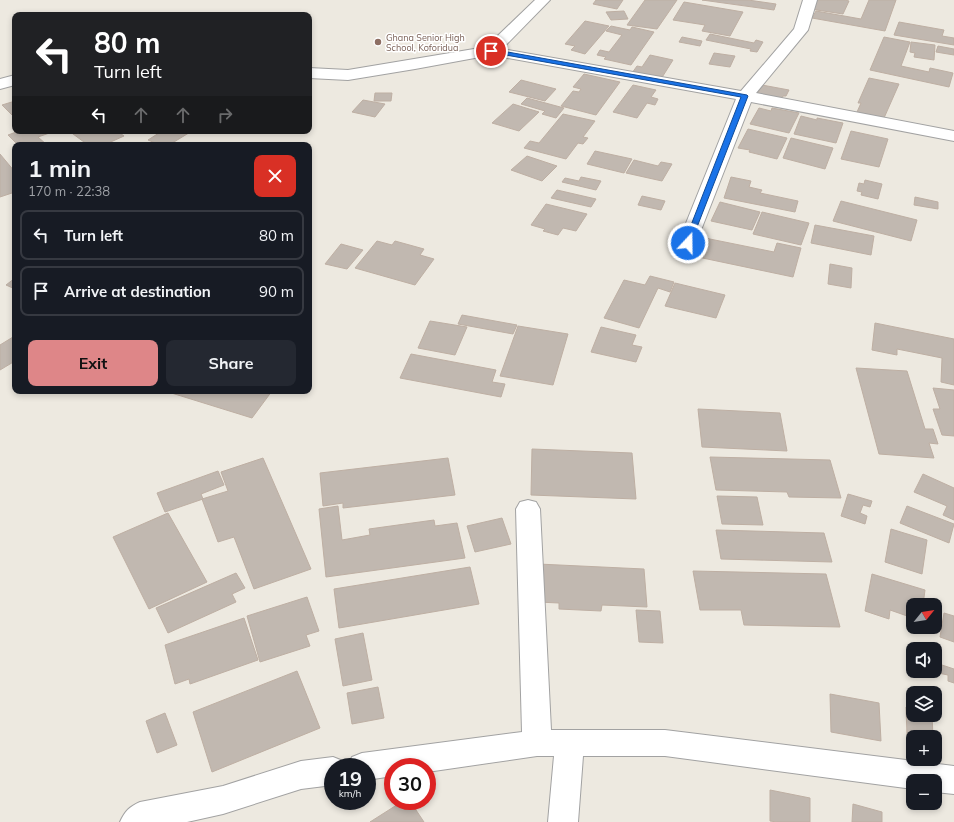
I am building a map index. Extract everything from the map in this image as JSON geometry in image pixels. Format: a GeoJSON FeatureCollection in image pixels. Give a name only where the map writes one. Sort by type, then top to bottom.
{"type":"FeatureCollection","features":[{"type":"Feature","properties":{"kind":"street"},"geometry":{"type":"LineString","coordinates":[[491,51],[543,0]]}},
{"type":"Feature","properties":{"kind":"street"},"geometry":{"type":"LineString","coordinates":[[688,243],[745,96],[801,30],[810,0]]}},
{"type":"Feature","properties":{"kind":"street"},"geometry":{"type":"LineString","coordinates":[[312,73],[348,75],[415,65],[491,51],[745,96],[954,136]]}},
{"type":"Feature","properties":{"kind":"street"},"geometry":{"type":"LineString","coordinates":[[0,84],[12,81]]}},
{"type":"Feature","properties":{"kind":"street"},"geometry":{"type":"LineString","coordinates":[[528,509],[537,743]]}},
{"type":"Feature","properties":{"kind":"street"},"geometry":{"type":"LineString","coordinates":[[563,822],[570,742]]}},
{"type":"Feature","properties":{"kind":"street"},"geometry":{"type":"LineString","coordinates":[[376,765],[537,743],[665,743],[954,780]]}},
{"type":"Feature","properties":{"kind":"street"},"geometry":{"type":"LineString","coordinates":[[135,822],[140,817],[223,800],[301,775],[324,772]]}},
{"type":"Feature","properties":{"kind":"building"},"geometry":{"type":"Polygon","coordinates":[[[596,0],[623,0],[617,9],[593,4],[596,0]]]}},
{"type":"Feature","properties":{"kind":"building"},"geometry":{"type":"Polygon","coordinates":[[[645,0],[677,0],[657,29],[627,25],[645,0]]]}},
{"type":"Feature","properties":{"kind":"building"},"geometry":{"type":"Polygon","coordinates":[[[702,0],[748,0],[776,4],[774,10],[702,0]]]}},
{"type":"Feature","properties":{"kind":"building"},"geometry":{"type":"Polygon","coordinates":[[[814,0],[849,1],[843,14],[810,9],[814,0]]]}},
{"type":"Feature","properties":{"kind":"building"},"geometry":{"type":"Polygon","coordinates":[[[869,0],[896,0],[885,31],[812,18],[816,11],[861,19],[869,0]]]}},
{"type":"Feature","properties":{"kind":"building"},"geometry":{"type":"Polygon","coordinates":[[[684,2],[743,12],[730,36],[702,31],[705,25],[673,20],[684,2]]]}},
{"type":"Feature","properties":{"kind":"building"},"geometry":{"type":"Polygon","coordinates":[[[624,11],[628,19],[611,20],[606,12],[624,11]]]}},
{"type":"Feature","properties":{"kind":"building"},"geometry":{"type":"Polygon","coordinates":[[[585,21],[609,26],[585,54],[571,50],[575,46],[565,44],[585,21]]]}},
{"type":"Feature","properties":{"kind":"building"},"geometry":{"type":"Polygon","coordinates":[[[899,22],[944,30],[942,36],[954,38],[954,45],[894,35],[899,22]]]}},
{"type":"Feature","properties":{"kind":"building"},"geometry":{"type":"Polygon","coordinates":[[[611,26],[630,30],[632,27],[654,32],[631,65],[604,59],[606,57],[597,55],[600,50],[609,52],[622,35],[606,31],[611,26]]]}},
{"type":"Feature","properties":{"kind":"building"},"geometry":{"type":"Polygon","coordinates":[[[710,34],[754,43],[756,40],[763,42],[757,52],[750,51],[751,49],[706,40],[710,34]]]}},
{"type":"Feature","properties":{"kind":"building"},"geometry":{"type":"Polygon","coordinates":[[[682,37],[702,41],[700,46],[679,42],[682,37]]]}},
{"type":"Feature","properties":{"kind":"building"},"geometry":{"type":"Polygon","coordinates":[[[884,37],[910,42],[901,66],[929,72],[930,68],[953,73],[949,87],[870,70],[884,37]]]}},
{"type":"Feature","properties":{"kind":"building"},"geometry":{"type":"Polygon","coordinates":[[[911,42],[935,45],[934,60],[914,57],[915,53],[910,52],[911,42]]]}},
{"type":"Feature","properties":{"kind":"building"},"geometry":{"type":"Polygon","coordinates":[[[938,46],[954,49],[954,55],[936,52],[938,46]]]}},
{"type":"Feature","properties":{"kind":"building"},"geometry":{"type":"Polygon","coordinates":[[[714,53],[735,56],[730,67],[709,64],[714,53]]]}},
{"type":"Feature","properties":{"kind":"building"},"geometry":{"type":"Polygon","coordinates":[[[650,55],[673,60],[661,79],[632,73],[637,66],[642,67],[650,55]]]}},
{"type":"Feature","properties":{"kind":"building"},"geometry":{"type":"Polygon","coordinates":[[[584,74],[620,82],[596,115],[561,106],[573,91],[579,92],[581,89],[573,87],[584,74]]]}},
{"type":"Feature","properties":{"kind":"building"},"geometry":{"type":"Polygon","coordinates":[[[869,78],[899,84],[884,118],[857,112],[861,103],[858,103],[869,78]]]}},
{"type":"Feature","properties":{"kind":"building"},"geometry":{"type":"Polygon","coordinates":[[[521,80],[556,89],[545,101],[509,92],[521,80]]]}},
{"type":"Feature","properties":{"kind":"building"},"geometry":{"type":"Polygon","coordinates":[[[633,85],[656,90],[651,97],[658,99],[655,105],[647,103],[637,118],[613,112],[633,85]]]}},
{"type":"Feature","properties":{"kind":"building"},"geometry":{"type":"Polygon","coordinates":[[[762,85],[789,90],[786,96],[783,96],[781,99],[757,94],[762,85]]]}},
{"type":"Feature","properties":{"kind":"building"},"geometry":{"type":"Polygon","coordinates":[[[375,93],[392,93],[391,101],[374,101],[375,93]]]}},
{"type":"Feature","properties":{"kind":"building"},"geometry":{"type":"Polygon","coordinates":[[[527,98],[564,108],[556,118],[542,114],[545,111],[521,104],[527,98]]]}},
{"type":"Feature","properties":{"kind":"building"},"geometry":{"type":"Polygon","coordinates":[[[363,100],[385,104],[375,117],[352,112],[363,100]]]}},
{"type":"Feature","properties":{"kind":"building"},"geometry":{"type":"Polygon","coordinates":[[[12,102],[12,115],[2,105],[12,102]]]}},
{"type":"Feature","properties":{"kind":"building"},"geometry":{"type":"Polygon","coordinates":[[[513,104],[539,112],[519,131],[492,123],[513,104]]]}},
{"type":"Feature","properties":{"kind":"building"},"geometry":{"type":"Polygon","coordinates":[[[759,108],[771,111],[772,108],[799,113],[789,133],[750,124],[759,108]]]}},
{"type":"Feature","properties":{"kind":"building"},"geometry":{"type":"Polygon","coordinates":[[[563,114],[595,121],[583,137],[588,138],[583,144],[578,143],[566,159],[524,148],[530,141],[539,143],[563,114]]]}},
{"type":"Feature","properties":{"kind":"building"},"geometry":{"type":"Polygon","coordinates":[[[801,116],[817,120],[817,118],[843,123],[836,143],[794,134],[801,116]]]}},
{"type":"Feature","properties":{"kind":"building"},"geometry":{"type":"Polygon","coordinates":[[[748,129],[787,138],[777,159],[749,152],[750,150],[738,148],[748,129]]]}},
{"type":"Feature","properties":{"kind":"building"},"geometry":{"type":"Polygon","coordinates":[[[851,131],[888,139],[879,167],[841,159],[851,131]]]}},
{"type":"Feature","properties":{"kind":"building"},"geometry":{"type":"Polygon","coordinates":[[[12,134],[46,134],[38,137],[44,142],[15,142],[8,135],[12,134]]]}},
{"type":"Feature","properties":{"kind":"building"},"geometry":{"type":"Polygon","coordinates":[[[73,134],[121,134],[124,136],[111,142],[84,142],[73,134]]]}},
{"type":"Feature","properties":{"kind":"building"},"geometry":{"type":"Polygon","coordinates":[[[157,134],[187,134],[174,142],[153,142],[148,140],[157,134]]]}},
{"type":"Feature","properties":{"kind":"building"},"geometry":{"type":"Polygon","coordinates":[[[791,138],[833,148],[825,169],[783,158],[791,138]]]}},
{"type":"Feature","properties":{"kind":"building"},"geometry":{"type":"Polygon","coordinates":[[[595,151],[632,159],[624,173],[587,164],[595,151]]]}},
{"type":"Feature","properties":{"kind":"building"},"geometry":{"type":"Polygon","coordinates":[[[0,154],[12,168],[12,193],[0,197],[0,154]]]}},
{"type":"Feature","properties":{"kind":"building"},"geometry":{"type":"Polygon","coordinates":[[[527,156],[557,166],[542,181],[511,170],[527,156]]]}},
{"type":"Feature","properties":{"kind":"building"},"geometry":{"type":"Polygon","coordinates":[[[634,160],[658,166],[661,162],[672,164],[662,181],[626,173],[634,160]]]}},
{"type":"Feature","properties":{"kind":"building"},"geometry":{"type":"Polygon","coordinates":[[[581,177],[601,181],[596,190],[562,182],[565,178],[579,181],[581,177]]]}},
{"type":"Feature","properties":{"kind":"building"},"geometry":{"type":"Polygon","coordinates":[[[731,177],[751,181],[749,187],[762,190],[760,193],[798,201],[795,212],[724,198],[731,177]]]}},
{"type":"Feature","properties":{"kind":"building"},"geometry":{"type":"Polygon","coordinates":[[[865,180],[882,184],[878,199],[861,195],[862,192],[857,191],[859,183],[864,184],[865,180]]]}},
{"type":"Feature","properties":{"kind":"building"},"geometry":{"type":"Polygon","coordinates":[[[557,190],[596,199],[591,207],[551,198],[557,190]]]}},
{"type":"Feature","properties":{"kind":"building"},"geometry":{"type":"Polygon","coordinates":[[[642,196],[665,201],[661,210],[638,205],[642,196]]]}},
{"type":"Feature","properties":{"kind":"building"},"geometry":{"type":"Polygon","coordinates":[[[915,197],[938,202],[938,209],[914,205],[915,197]]]}},
{"type":"Feature","properties":{"kind":"building"},"geometry":{"type":"Polygon","coordinates":[[[841,201],[917,220],[911,241],[833,221],[841,201]]]}},
{"type":"Feature","properties":{"kind":"building"},"geometry":{"type":"Polygon","coordinates":[[[720,202],[760,212],[752,230],[711,221],[720,202]]]}},
{"type":"Feature","properties":{"kind":"building"},"geometry":{"type":"Polygon","coordinates":[[[546,204],[587,214],[576,231],[563,228],[558,235],[543,231],[545,229],[531,225],[546,204]]]}},
{"type":"Feature","properties":{"kind":"building"},"geometry":{"type":"Polygon","coordinates":[[[762,212],[809,223],[801,245],[753,234],[762,212]]]}},
{"type":"Feature","properties":{"kind":"building"},"geometry":{"type":"Polygon","coordinates":[[[815,225],[874,236],[871,255],[811,243],[815,225]]]}},
{"type":"Feature","properties":{"kind":"building"},"geometry":{"type":"Polygon","coordinates":[[[700,237],[774,252],[777,243],[801,248],[793,277],[693,256],[700,237]]]}},
{"type":"Feature","properties":{"kind":"building"},"geometry":{"type":"Polygon","coordinates":[[[377,241],[392,245],[395,241],[424,249],[420,255],[434,259],[415,285],[355,268],[377,241]]]}},
{"type":"Feature","properties":{"kind":"building"},"geometry":{"type":"Polygon","coordinates":[[[341,244],[363,250],[347,269],[325,264],[341,244]]]}},
{"type":"Feature","properties":{"kind":"building"},"geometry":{"type":"Polygon","coordinates":[[[830,264],[852,268],[851,288],[828,284],[830,264]]]}},
{"type":"Feature","properties":{"kind":"building"},"geometry":{"type":"Polygon","coordinates":[[[650,276],[674,282],[670,292],[658,288],[639,328],[604,318],[624,280],[645,285],[650,276]]]}},
{"type":"Feature","properties":{"kind":"building"},"geometry":{"type":"Polygon","coordinates":[[[12,280],[12,288],[6,285],[12,280]]]}},
{"type":"Feature","properties":{"kind":"building"},"geometry":{"type":"Polygon","coordinates":[[[675,283],[725,295],[716,318],[665,306],[675,283]]]}},
{"type":"Feature","properties":{"kind":"building"},"geometry":{"type":"Polygon","coordinates":[[[462,315],[517,325],[513,334],[458,324],[462,315]]]}},
{"type":"Feature","properties":{"kind":"building"},"geometry":{"type":"Polygon","coordinates":[[[430,321],[467,327],[455,355],[418,348],[430,321]]]}},
{"type":"Feature","properties":{"kind":"building"},"geometry":{"type":"Polygon","coordinates":[[[875,323],[954,339],[954,385],[941,382],[942,358],[897,349],[897,355],[872,350],[875,323]]]}},
{"type":"Feature","properties":{"kind":"building"},"geometry":{"type":"Polygon","coordinates":[[[518,326],[568,334],[553,385],[500,376],[518,326]]]}},
{"type":"Feature","properties":{"kind":"building"},"geometry":{"type":"Polygon","coordinates":[[[601,327],[636,335],[632,345],[642,347],[636,362],[591,352],[601,327]]]}},
{"type":"Feature","properties":{"kind":"building"},"geometry":{"type":"Polygon","coordinates":[[[12,338],[12,363],[0,370],[0,345],[12,338]]]}},
{"type":"Feature","properties":{"kind":"building"},"geometry":{"type":"Polygon","coordinates":[[[411,354],[496,370],[492,382],[505,384],[501,397],[400,378],[411,354]]]}},
{"type":"Feature","properties":{"kind":"building"},"geometry":{"type":"Polygon","coordinates":[[[856,368],[907,371],[925,429],[933,429],[938,444],[929,443],[934,458],[879,454],[856,368]]]}},
{"type":"Feature","properties":{"kind":"building"},"geometry":{"type":"Polygon","coordinates":[[[933,388],[954,390],[954,436],[942,435],[933,409],[940,409],[933,388]]]}},
{"type":"Feature","properties":{"kind":"building"},"geometry":{"type":"Polygon","coordinates":[[[175,394],[270,394],[252,418],[175,394]]]}},
{"type":"Feature","properties":{"kind":"building"},"geometry":{"type":"Polygon","coordinates":[[[698,409],[780,413],[787,451],[702,447],[698,409]]]}},
{"type":"Feature","properties":{"kind":"building"},"geometry":{"type":"Polygon","coordinates":[[[532,449],[632,453],[636,499],[531,495],[532,449]]]}},
{"type":"Feature","properties":{"kind":"building"},"geometry":{"type":"Polygon","coordinates":[[[710,457],[830,460],[841,498],[789,497],[787,492],[716,490],[710,457]]]}},
{"type":"Feature","properties":{"kind":"building"},"geometry":{"type":"Polygon","coordinates":[[[263,458],[311,569],[254,589],[234,537],[218,542],[202,499],[228,491],[221,472],[263,458]]]}},
{"type":"Feature","properties":{"kind":"building"},"geometry":{"type":"Polygon","coordinates":[[[448,458],[455,495],[343,508],[343,503],[323,506],[320,473],[448,458]]]}},
{"type":"Feature","properties":{"kind":"building"},"geometry":{"type":"Polygon","coordinates":[[[218,471],[224,485],[201,494],[203,499],[165,512],[157,493],[218,471]]]}},
{"type":"Feature","properties":{"kind":"building"},"geometry":{"type":"Polygon","coordinates":[[[923,474],[954,488],[954,520],[943,515],[947,506],[914,492],[923,474]]]}},
{"type":"Feature","properties":{"kind":"building"},"geometry":{"type":"Polygon","coordinates":[[[848,494],[872,501],[870,507],[863,505],[860,513],[867,516],[865,524],[841,516],[848,494]]]}},
{"type":"Feature","properties":{"kind":"building"},"geometry":{"type":"Polygon","coordinates":[[[717,496],[757,497],[763,525],[722,524],[717,496]]]}},
{"type":"Feature","properties":{"kind":"building"},"geometry":{"type":"Polygon","coordinates":[[[338,506],[342,540],[370,535],[369,529],[434,520],[435,526],[457,523],[465,558],[326,577],[319,509],[338,506]]]}},
{"type":"Feature","properties":{"kind":"building"},"geometry":{"type":"Polygon","coordinates":[[[907,506],[954,524],[949,543],[900,523],[907,506]]]}},
{"type":"Feature","properties":{"kind":"building"},"geometry":{"type":"Polygon","coordinates":[[[168,513],[207,582],[149,609],[113,537],[168,513]]]}},
{"type":"Feature","properties":{"kind":"building"},"geometry":{"type":"Polygon","coordinates":[[[502,518],[511,544],[475,552],[467,526],[502,518]]]}},
{"type":"Feature","properties":{"kind":"building"},"geometry":{"type":"Polygon","coordinates":[[[891,529],[927,540],[922,574],[885,562],[891,529]]]}},
{"type":"Feature","properties":{"kind":"building"},"geometry":{"type":"Polygon","coordinates":[[[716,530],[824,533],[832,562],[721,559],[716,530]]]}},
{"type":"Feature","properties":{"kind":"building"},"geometry":{"type":"Polygon","coordinates":[[[538,564],[644,569],[647,607],[602,605],[601,611],[559,609],[559,603],[538,602],[538,564]]]}},
{"type":"Feature","properties":{"kind":"building"},"geometry":{"type":"Polygon","coordinates":[[[470,567],[479,604],[339,628],[334,589],[470,567]]]}},
{"type":"Feature","properties":{"kind":"building"},"geometry":{"type":"Polygon","coordinates":[[[693,571],[826,574],[840,627],[744,625],[741,610],[700,610],[693,571]]]}},
{"type":"Feature","properties":{"kind":"building"},"geometry":{"type":"Polygon","coordinates":[[[236,573],[245,588],[232,594],[236,602],[168,633],[156,608],[236,573]]]}},
{"type":"Feature","properties":{"kind":"building"},"geometry":{"type":"Polygon","coordinates":[[[872,574],[925,590],[924,598],[906,598],[906,616],[890,610],[889,619],[865,611],[872,574]]]}},
{"type":"Feature","properties":{"kind":"building"},"geometry":{"type":"Polygon","coordinates":[[[307,597],[319,631],[306,635],[310,646],[260,662],[247,616],[307,597]]]}},
{"type":"Feature","properties":{"kind":"building"},"geometry":{"type":"Polygon","coordinates":[[[636,610],[660,611],[663,643],[639,642],[636,610]]]}},
{"type":"Feature","properties":{"kind":"building"},"geometry":{"type":"Polygon","coordinates":[[[944,613],[954,616],[954,642],[940,637],[940,634],[942,634],[944,613]]]}},
{"type":"Feature","properties":{"kind":"building"},"geometry":{"type":"Polygon","coordinates":[[[244,618],[258,660],[190,684],[189,679],[175,684],[165,645],[244,618]]]}},
{"type":"Feature","properties":{"kind":"building"},"geometry":{"type":"Polygon","coordinates":[[[363,633],[372,680],[343,686],[335,639],[363,633]]]}},
{"type":"Feature","properties":{"kind":"building"},"geometry":{"type":"Polygon","coordinates":[[[942,665],[954,669],[954,683],[948,681],[948,675],[942,674],[942,665]]]}},
{"type":"Feature","properties":{"kind":"building"},"geometry":{"type":"Polygon","coordinates":[[[297,671],[320,728],[212,772],[193,712],[297,671]]]}},
{"type":"Feature","properties":{"kind":"building"},"geometry":{"type":"Polygon","coordinates":[[[378,687],[384,718],[352,724],[347,693],[378,687]]]}},
{"type":"Feature","properties":{"kind":"building"},"geometry":{"type":"Polygon","coordinates":[[[830,694],[879,703],[881,741],[831,732],[830,694]]]}},
{"type":"Feature","properties":{"kind":"building"},"geometry":{"type":"Polygon","coordinates":[[[165,713],[177,745],[157,753],[146,721],[165,713]]]}},
{"type":"Feature","properties":{"kind":"building"},"geometry":{"type":"Polygon","coordinates":[[[907,722],[932,722],[933,730],[907,730],[907,722]]]}},
{"type":"Feature","properties":{"kind":"building"},"geometry":{"type":"Polygon","coordinates":[[[770,790],[810,798],[810,822],[770,821],[770,790]]]}},
{"type":"Feature","properties":{"kind":"building"},"geometry":{"type":"Polygon","coordinates":[[[853,804],[882,812],[882,822],[852,822],[853,804]]]}},
{"type":"Feature","properties":{"kind":"building"},"geometry":{"type":"Polygon","coordinates":[[[389,810],[416,810],[424,822],[370,822],[389,810]]]}},
{"type":"Feature","properties":{"kind":"place","name":"Ghana Senior High School, Koforidua"},"geometry":{"type":"Point","coordinates":[378,42]}},
{"type":"Feature","properties":{"kind":"route"},"geometry":{"type":"LineString","coordinates":[[491,51],[745,96],[688,243]]}}]}
